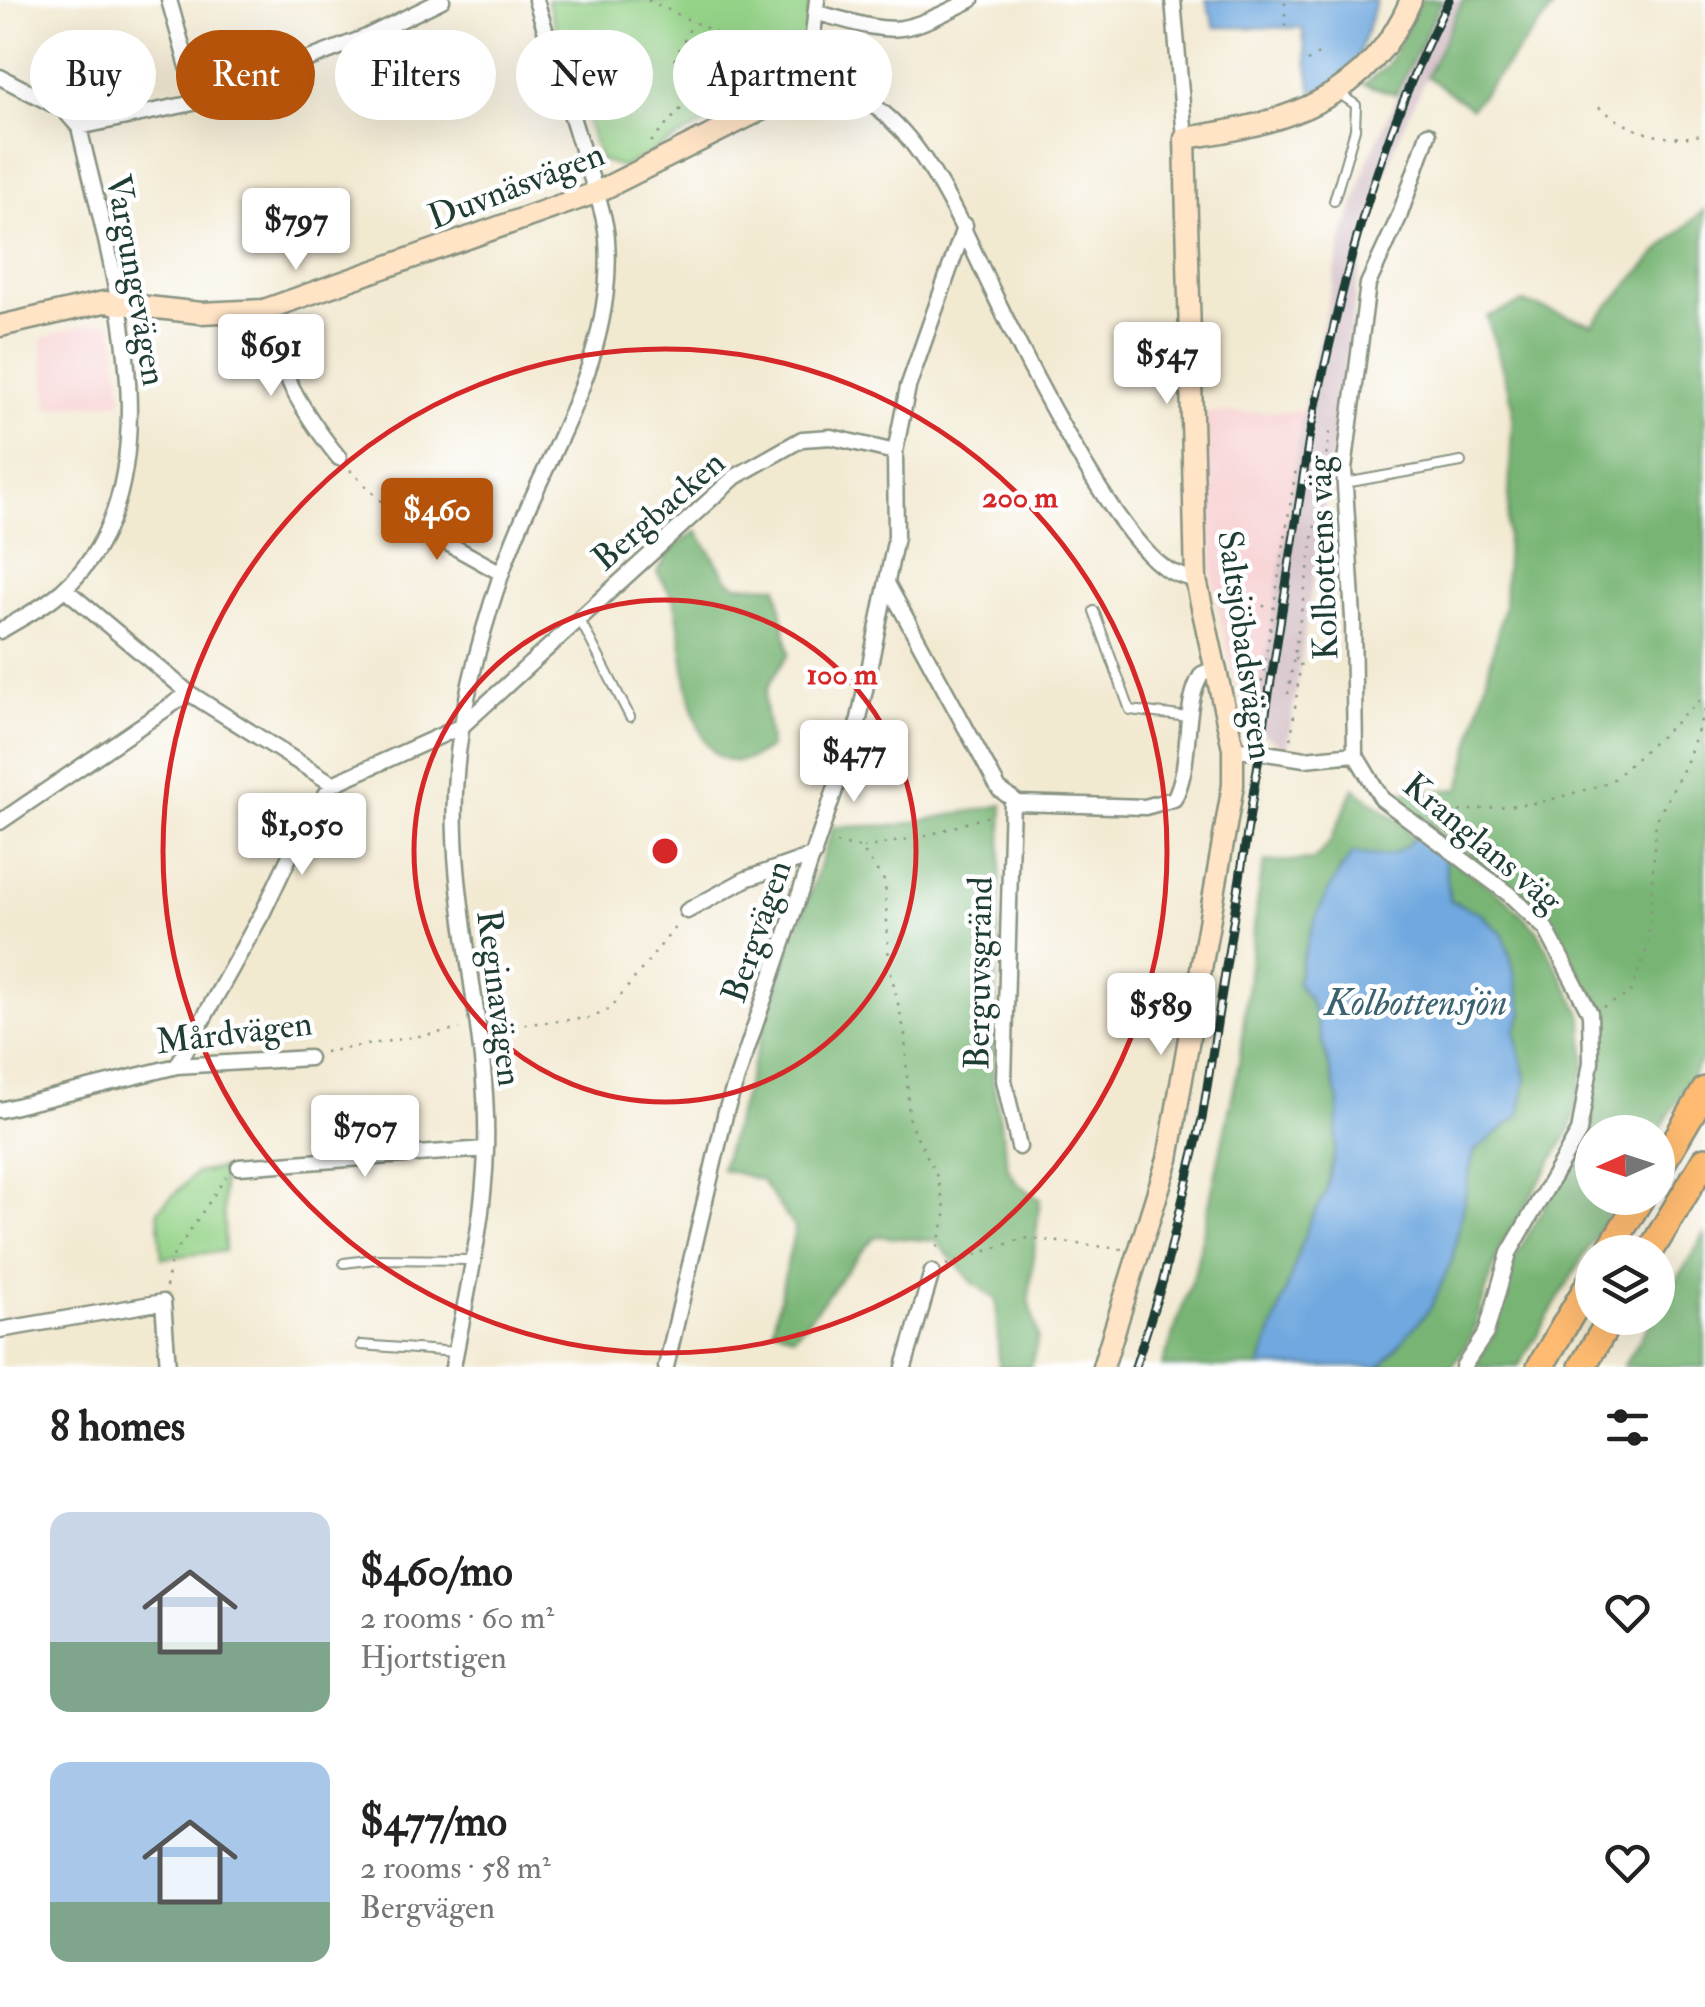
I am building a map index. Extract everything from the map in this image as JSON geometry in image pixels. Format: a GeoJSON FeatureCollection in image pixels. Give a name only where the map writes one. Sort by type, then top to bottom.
{"type":"FeatureCollection","features":[{"type":"Feature","properties":{"kind":"highway"},"geometry":{"type":"LineString","coordinates":[[1675,1141],[1705,1090]]}},
{"type":"Feature","properties":{"kind":"highway"},"geometry":{"type":"LineString","coordinates":[[1660,1235],[1705,1160]]}},
{"type":"Feature","properties":{"kind":"highway"},"geometry":{"type":"LineString","coordinates":[[1540,1367],[1575,1308]]}},
{"type":"Feature","properties":{"kind":"highway"},"geometry":{"type":"LineString","coordinates":[[1582,1367],[1602,1335]]}},
{"type":"Feature","properties":{"kind":"street"},"geometry":{"type":"LineString","coordinates":[[168,0],[177,30]]}},
{"type":"Feature","properties":{"kind":"street"},"geometry":{"type":"LineString","coordinates":[[315,57],[442,0]]}},
{"type":"Feature","properties":{"kind":"street","name":"Reginavägen"},"geometry":{"type":"LineString","coordinates":[[455,1360],[473,1260],[486,1149],[478,1028],[456,891],[456,776],[462,726],[501,573],[582,394],[602,328],[607,236],[536,0]]}},
{"type":"Feature","properties":{"kind":"street"},"geometry":{"type":"LineString","coordinates":[[818,6],[886,32],[911,30],[972,0]]}},
{"type":"Feature","properties":{"kind":"street"},"geometry":{"type":"LineString","coordinates":[[1173,0],[1185,138],[1234,129],[1338,93],[1381,56],[1411,0]]}},
{"type":"Feature","properties":{"kind":"street"},"geometry":{"type":"LineString","coordinates":[[0,77],[64,110],[79,128],[176,107]]}},
{"type":"Feature","properties":{"kind":"street","name":"Duvnäsvägen"},"geometry":{"type":"LineString","coordinates":[[0,326],[118,301],[201,313],[264,310],[595,193],[733,120]]}},
{"type":"Feature","properties":{"kind":"street"},"geometry":{"type":"LineString","coordinates":[[884,120],[930,164],[965,225],[1006,320],[1098,484],[1130,532],[1169,571],[1196,580]]}},
{"type":"Feature","properties":{"kind":"street","name":"Vargungevägen"},"geometry":{"type":"LineString","coordinates":[[0,631],[65,589],[95,550],[120,503],[129,402],[118,301],[79,128]]}},
{"type":"Feature","properties":{"kind":"street","name":"Kolbottens väg"},"geometry":{"type":"LineString","coordinates":[[1355,754],[1354,618],[1345,483],[1368,284],[1399,217],[1428,134]]}},
{"type":"Feature","properties":{"kind":"street","name":"Saltsjöbadsvägen"},"geometry":{"type":"LineString","coordinates":[[1103,1367],[1168,1159],[1230,818],[1233,748],[1196,580],[1185,138]]}},
{"type":"Feature","properties":{"kind":"street","name":"Bergvägen"},"geometry":{"type":"LineString","coordinates":[[666,1367],[726,1111],[859,719],[896,537],[895,452],[908,387],[965,225]]}},
{"type":"Feature","properties":{"kind":"street"},"geometry":{"type":"LineString","coordinates":[[264,310],[280,370],[304,413],[339,458]]}},
{"type":"Feature","properties":{"kind":"street","name":"Bergbacken"},"geometry":{"type":"LineString","coordinates":[[334,784],[462,726],[735,477],[802,439],[831,437],[895,452]]}},
{"type":"Feature","properties":{"kind":"street"},"geometry":{"type":"LineString","coordinates":[[395,514],[501,573]]}},
{"type":"Feature","properties":{"kind":"street"},"geometry":{"type":"LineString","coordinates":[[888,585],[999,789],[1012,804],[1162,805],[1174,799],[1184,774],[1198,678],[1216,668]]}},
{"type":"Feature","properties":{"kind":"street"},"geometry":{"type":"LineString","coordinates":[[65,589],[189,694],[334,784],[303,828],[263,912],[177,1066]]}},
{"type":"Feature","properties":{"kind":"street"},"geometry":{"type":"LineString","coordinates":[[0,822],[189,694]]}},
{"type":"Feature","properties":{"kind":"street"},"geometry":{"type":"LineString","coordinates":[[1233,748],[1298,758],[1355,754]]}},
{"type":"Feature","properties":{"kind":"street","name":"Kranglans väg"},"geometry":{"type":"LineString","coordinates":[[1355,754],[1366,779],[1404,818],[1510,895],[1546,929],[1590,1014],[1591,1062],[1579,1132],[1509,1253],[1486,1333],[1463,1367]]}},
{"type":"Feature","properties":{"kind":"street","name":"Berguvsgränd"},"geometry":{"type":"LineString","coordinates":[[1012,804],[1004,1080],[1019,1147]]}},
{"type":"Feature","properties":{"kind":"street"},"geometry":{"type":"LineString","coordinates":[[686,911],[746,879],[814,855]]}},
{"type":"Feature","properties":{"kind":"street","name":"Mårdvägen"},"geometry":{"type":"LineString","coordinates":[[0,1110],[177,1066],[308,1058]]}},
{"type":"Feature","properties":{"kind":"street"},"geometry":{"type":"LineString","coordinates":[[240,1168],[486,1149]]}},
{"type":"Feature","properties":{"kind":"street"},"geometry":{"type":"LineString","coordinates":[[904,1367],[932,1272]]}},
{"type":"Feature","properties":{"kind":"street"},"geometry":{"type":"LineString","coordinates":[[0,1330],[163,1302],[168,1367]]}},
{"type":"Feature","properties":{"kind":"lane"},"geometry":{"type":"LineString","coordinates":[[1334,202],[1355,129],[1356,105],[1338,93]]}},
{"type":"Feature","properties":{"kind":"lane"},"geometry":{"type":"LineString","coordinates":[[1345,483],[1461,462]]}},
{"type":"Feature","properties":{"kind":"lane"},"geometry":{"type":"LineString","coordinates":[[1094,611],[1130,710],[1192,718]]}},
{"type":"Feature","properties":{"kind":"lane","name":"Bergbacken"},"geometry":{"type":"LineString","coordinates":[[580,620],[630,717]]}},
{"type":"Feature","properties":{"kind":"lane"},"geometry":{"type":"LineString","coordinates":[[344,1263],[374,1258],[473,1260]]}},
{"type":"Feature","properties":{"kind":"lane","name":"Reginavägen"},"geometry":{"type":"LineString","coordinates":[[362,1344],[455,1360]]}},
{"type":"Feature","properties":{"kind":"path"},"geometry":{"type":"LineString","coordinates":[[648,0],[708,30]]}},
{"type":"Feature","properties":{"kind":"path"},"geometry":{"type":"LineString","coordinates":[[1284,26],[1285,0]]}},
{"type":"Feature","properties":{"kind":"path"},"geometry":{"type":"LineString","coordinates":[[649,145],[693,94],[691,79],[674,61],[693,22]]}},
{"type":"Feature","properties":{"kind":"path"},"geometry":{"type":"LineString","coordinates":[[1307,60],[1320,53]]}},
{"type":"Feature","properties":{"kind":"path"},"geometry":{"type":"LineString","coordinates":[[1600,107],[1627,129],[1669,138],[1705,134]]}},
{"type":"Feature","properties":{"kind":"path"},"geometry":{"type":"LineString","coordinates":[[1288,694],[1330,432]]}},
{"type":"Feature","properties":{"kind":"path"},"geometry":{"type":"LineString","coordinates":[[339,458],[395,514]]}},
{"type":"Feature","properties":{"kind":"path"},"geometry":{"type":"LineString","coordinates":[[1247,732],[1254,729],[1296,469]]}},
{"type":"Feature","properties":{"kind":"path"},"geometry":{"type":"LineString","coordinates":[[1216,601],[1274,608]]}},
{"type":"Feature","properties":{"kind":"path"},"geometry":{"type":"LineString","coordinates":[[1294,658],[1302,660],[1290,736],[1298,758]]}},
{"type":"Feature","properties":{"kind":"path"},"geometry":{"type":"LineString","coordinates":[[1404,818],[1542,802],[1608,783],[1705,696]]}},
{"type":"Feature","properties":{"kind":"path"},"geometry":{"type":"LineString","coordinates":[[1590,1014],[1630,994],[1648,946],[1656,822],[1686,764],[1705,709]]}},
{"type":"Feature","properties":{"kind":"path"},"geometry":{"type":"LineString","coordinates":[[820,839],[861,848],[925,836],[1012,804]]}},
{"type":"Feature","properties":{"kind":"path"},"geometry":{"type":"LineString","coordinates":[[861,848],[885,882],[890,964],[906,1034],[909,1121],[936,1174],[946,1211],[932,1272]]}},
{"type":"Feature","properties":{"kind":"path","name":"Mårdvägen"},"geometry":{"type":"LineString","coordinates":[[308,1058],[448,1029],[591,1018],[610,1009],[686,911]]}},
{"type":"Feature","properties":{"kind":"path"},"geometry":{"type":"LineString","coordinates":[[163,1302],[172,1259],[223,1180],[240,1168]]}},
{"type":"Feature","properties":{"kind":"path"},"geometry":{"type":"LineString","coordinates":[[932,1272],[1024,1238],[1116,1246],[1138,1254]]}},
{"type":"Feature","properties":{"kind":"shaded area"},"geometry":{"type":"Polygon","coordinates":[[[1442,0],[1463,0],[1400,133],[1366,229],[1287,749],[1255,729],[1303,411],[1342,242],[1370,156],[1442,0]]]}},
{"type":"Feature","properties":{"kind":"shaded area"},"geometry":{"type":"Polygon","coordinates":[[[112,322],[123,401],[48,408],[42,338],[79,326],[112,322]]]}},
{"type":"Feature","properties":{"kind":"shaded area"},"geometry":{"type":"Polygon","coordinates":[[[1303,411],[1255,729],[1233,674],[1214,586],[1203,413],[1303,411]]]}},
{"type":"Feature","properties":{"kind":"green space"},"geometry":{"type":"Polygon","coordinates":[[[547,0],[810,0],[807,30],[673,30],[673,120],[712,120],[622,167],[600,160],[587,120],[653,120],[653,30],[557,30],[547,0]]]}},
{"type":"Feature","properties":{"kind":"green space"},"geometry":{"type":"Polygon","coordinates":[[[1421,0],[1442,0],[1396,94],[1364,84],[1387,66],[1421,0]]]}},
{"type":"Feature","properties":{"kind":"green space"},"geometry":{"type":"Polygon","coordinates":[[[1463,0],[1560,0],[1471,108],[1427,76],[1463,0]]]}},
{"type":"Feature","properties":{"kind":"green space"},"geometry":{"type":"Polygon","coordinates":[[[1705,209],[1705,1054],[1669,1115],[1589,1115],[1599,1063],[1597,1018],[1579,971],[1551,926],[1515,889],[1390,793],[1460,789],[1504,606],[1513,405],[1487,317],[1523,302],[1592,324],[1663,247],[1705,209]]]}},
{"type":"Feature","properties":{"kind":"green space"},"geometry":{"type":"Polygon","coordinates":[[[697,531],[728,580],[738,585],[777,586],[789,654],[766,691],[770,747],[742,761],[721,757],[706,742],[688,687],[676,607],[657,572],[672,549],[697,531]]]}},
{"type":"Feature","properties":{"kind":"green space"},"geometry":{"type":"Polygon","coordinates":[[[1354,788],[1403,825],[1413,839],[1402,853],[1341,868],[1302,957],[1297,983],[1311,1002],[1339,1102],[1336,1146],[1326,1193],[1309,1223],[1260,1367],[1162,1367],[1195,1271],[1239,1064],[1259,884],[1265,862],[1314,860],[1330,842],[1354,788]]]}},
{"type":"Feature","properties":{"kind":"green space"},"geometry":{"type":"Polygon","coordinates":[[[1003,805],[993,1080],[1008,1168],[1018,1184],[1040,1199],[1029,1299],[1038,1338],[1031,1367],[999,1367],[996,1299],[973,1283],[936,1241],[876,1236],[794,1336],[773,1327],[795,1229],[761,1180],[721,1169],[774,995],[833,827],[899,825],[1003,805]]]}},
{"type":"Feature","properties":{"kind":"green space"},"geometry":{"type":"Polygon","coordinates":[[[1444,854],[1506,899],[1537,930],[1583,1016],[1585,1062],[1571,1129],[1500,1248],[1472,1335],[1452,1367],[1380,1367],[1431,1307],[1452,1260],[1474,1151],[1519,1116],[1526,1079],[1515,1031],[1523,1013],[1503,935],[1481,913],[1450,901],[1444,854]]]}},
{"type":"Feature","properties":{"kind":"green space"},"geometry":{"type":"Polygon","coordinates":[[[1575,1152],[1575,1215],[1608,1215],[1596,1235],[1575,1235],[1575,1271],[1518,1367],[1473,1367],[1493,1337],[1515,1258],[1575,1152]]]}},
{"type":"Feature","properties":{"kind":"green space"},"geometry":{"type":"Polygon","coordinates":[[[222,1168],[225,1251],[162,1258],[158,1210],[196,1173],[222,1168]]]}},
{"type":"Feature","properties":{"kind":"green space"},"geometry":{"type":"Polygon","coordinates":[[[1705,1234],[1705,1367],[1623,1367],[1643,1335],[1675,1335],[1675,1283],[1705,1234]]]}},
{"type":"Feature","properties":{"kind":"water"},"geometry":{"type":"Polygon","coordinates":[[[1206,0],[1377,0],[1350,80],[1312,92],[1302,28],[1215,27],[1206,0]]]}},
{"type":"Feature","properties":{"kind":"water","name":"Kolbottensjön"},"geometry":{"type":"Polygon","coordinates":[[[1413,839],[1426,840],[1444,854],[1450,901],[1479,912],[1503,935],[1523,1013],[1515,1031],[1526,1079],[1519,1116],[1474,1151],[1452,1260],[1431,1307],[1380,1367],[1260,1367],[1309,1223],[1326,1193],[1336,1146],[1339,1102],[1311,1002],[1297,983],[1305,949],[1325,898],[1353,853],[1393,854],[1413,839]]]}},
{"type":"Feature","properties":{"kind":"railway"},"geometry":{"type":"LineString","coordinates":[[1135,1367],[1163,1280],[1202,1119],[1322,375],[1349,265],[1382,159],[1423,53],[1449,0]]}}]}
